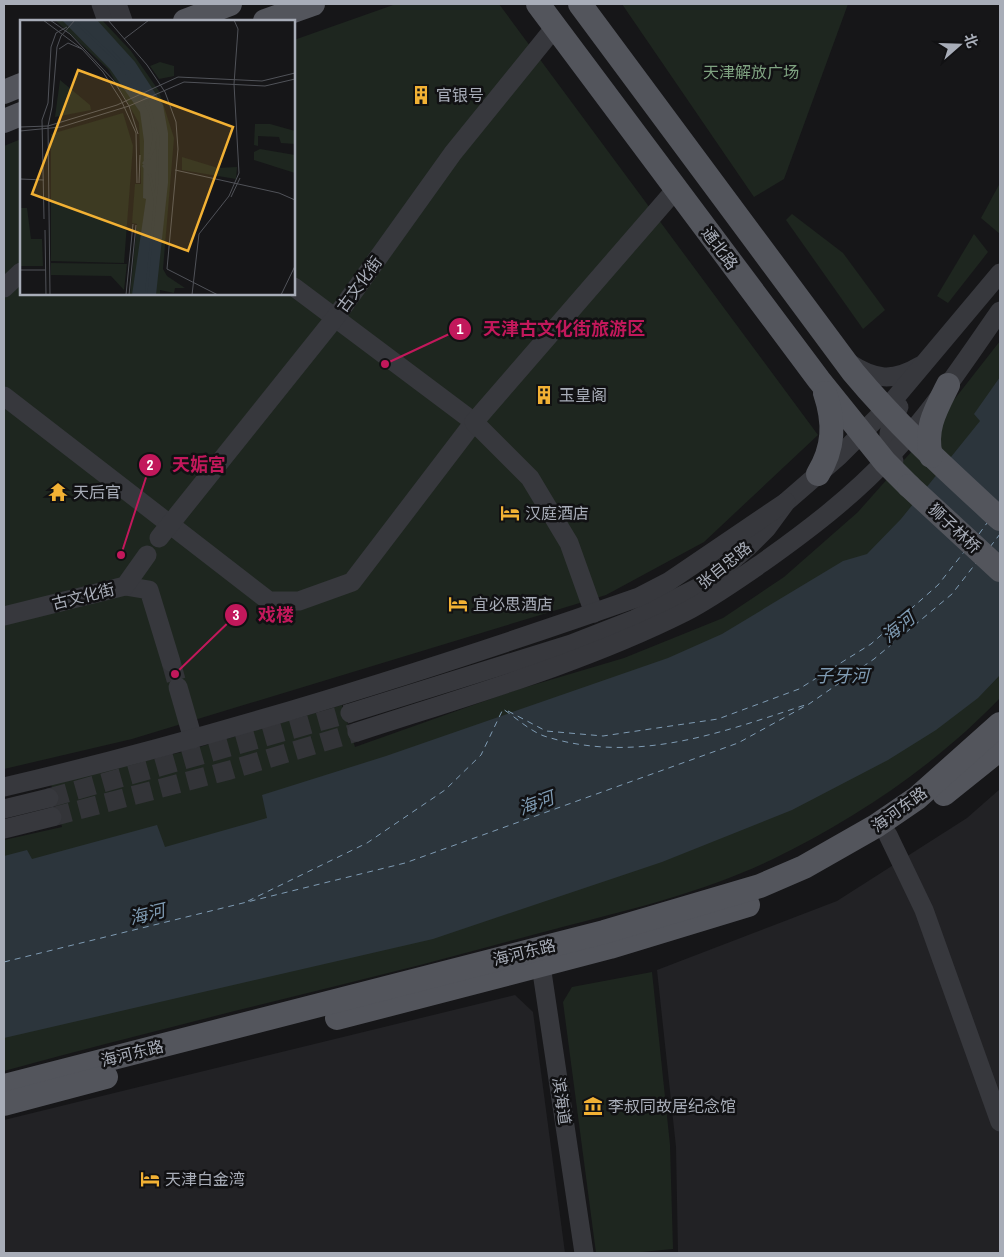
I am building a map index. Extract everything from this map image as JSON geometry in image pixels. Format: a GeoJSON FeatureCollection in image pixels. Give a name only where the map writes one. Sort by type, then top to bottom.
{"type":"FeatureCollection","features":[{"type":"Feature","properties":{"kind":"main road"},"geometry":{"type":"LineString","coordinates":[[188,20],[230,4]]}},
{"type":"Feature","properties":{"kind":"main road"},"geometry":{"type":"LineString","coordinates":[[268,20],[313,4]]}},
{"type":"Feature","properties":{"kind":"main road","name":"通北路"},"geometry":{"type":"LineString","coordinates":[[538,4],[861,434],[888,459],[909,486]]}},
{"type":"Feature","properties":{"kind":"main road","name":"通北路"},"geometry":{"type":"LineString","coordinates":[[580,4],[845,361],[889,414],[931,456]]}},
{"type":"Feature","properties":{"kind":"main road"},"geometry":{"type":"LineString","coordinates":[[4,92],[20,85]]}},
{"type":"Feature","properties":{"kind":"main road"},"geometry":{"type":"LineString","coordinates":[[4,120],[20,114]]}},
{"type":"Feature","properties":{"kind":"main road"},"geometry":{"type":"LineString","coordinates":[[818,474],[831,449],[832,436],[830,408],[820,380]]}},
{"type":"Feature","properties":{"kind":"main road"},"geometry":{"type":"LineString","coordinates":[[948,385],[929,428],[928,438],[931,456],[1000,519]]}},
{"type":"Feature","properties":{"kind":"main road","name":"狮子林桥"},"geometry":{"type":"LineString","coordinates":[[909,486],[1000,570]]}},
{"type":"Feature","properties":{"kind":"main road","name":"海河东路"},"geometry":{"type":"LineString","coordinates":[[4,1104],[540,957],[604,932],[760,886],[804,867],[876,826],[917,798],[1000,724]]}},
{"type":"Feature","properties":{"kind":"main road","name":"海河东路"},"geometry":{"type":"LineString","coordinates":[[4,1086],[540,957],[703,921],[765,899],[843,863],[925,809],[1000,749]]}},
{"type":"Feature","properties":{"kind":"street"},"geometry":{"type":"LineString","coordinates":[[101,4],[106,20]]}},
{"type":"Feature","properties":{"kind":"street"},"geometry":{"type":"LineString","coordinates":[[118,4],[123,20]]}},
{"type":"Feature","properties":{"kind":"street","name":"古文化街"},"geometry":{"type":"LineString","coordinates":[[165,531],[335,318],[453,153],[555,27]]}},
{"type":"Feature","properties":{"kind":"street"},"geometry":{"type":"LineString","coordinates":[[4,396],[165,531],[269,601],[299,601],[352,582],[474,422],[676,189]]}},
{"type":"Feature","properties":{"kind":"street"},"geometry":{"type":"LineString","coordinates":[[888,459],[889,414],[1000,272]]}},
{"type":"Feature","properties":{"kind":"street"},"geometry":{"type":"LineString","coordinates":[[4,288],[20,273]]}},
{"type":"Feature","properties":{"kind":"street"},"geometry":{"type":"LineString","coordinates":[[295,289],[474,422],[530,478],[569,543],[594,613]]}},
{"type":"Feature","properties":{"kind":"street","name":"张自忠路"},"geometry":{"type":"LineString","coordinates":[[357,732],[531,675],[643,632],[687,611],[725,588],[810,527],[888,459],[948,385],[1000,311]]}},
{"type":"Feature","properties":{"kind":"street"},"geometry":{"type":"LineString","coordinates":[[845,361],[861,372],[886,378],[898,377],[930,360]]}},
{"type":"Feature","properties":{"kind":"street","name":"张自忠路"},"geometry":{"type":"LineString","coordinates":[[350,714],[571,644],[635,619],[680,598],[704,584],[749,546],[767,528],[786,502],[861,434],[889,414]]}},
{"type":"Feature","properties":{"kind":"street"},"geometry":{"type":"LineString","coordinates":[[4,787],[193,739],[324,700],[594,613],[640,596],[668,582],[786,502]]}},
{"type":"Feature","properties":{"kind":"street","name":"古文化街"},"geometry":{"type":"LineString","coordinates":[[4,616],[126,586],[145,557],[149,590]]}},
{"type":"Feature","properties":{"kind":"street"},"geometry":{"type":"LineString","coordinates":[[126,586],[149,590],[171,662]]}},
{"type":"Feature","properties":{"kind":"street"},"geometry":{"type":"LineString","coordinates":[[178,687],[193,739]]}},
{"type":"Feature","properties":{"kind":"street"},"geometry":{"type":"LineString","coordinates":[[4,809],[49,798]]}},
{"type":"Feature","properties":{"kind":"street"},"geometry":{"type":"LineString","coordinates":[[4,829],[52,817]]}},
{"type":"Feature","properties":{"kind":"street"},"geometry":{"type":"LineString","coordinates":[[888,835],[924,910],[1000,1122]]}},
{"type":"Feature","properties":{"kind":"street","name":"滨海道"},"geometry":{"type":"LineString","coordinates":[[540,957],[584,1253]]}},
{"type":"Feature","properties":{"kind":"shaded area"},"geometry":{"type":"Polygon","coordinates":[[[1000,789],[1000,1253],[678,1253],[676,1147],[657,970],[837,901],[967,818],[1000,789]]]}},
{"type":"Feature","properties":{"kind":"shaded area"},"geometry":{"type":"Polygon","coordinates":[[[515,995],[533,1012],[565,1253],[4,1253],[4,1120],[515,995]]]}},
{"type":"Feature","properties":{"kind":"green space"},"geometry":{"type":"Polygon","coordinates":[[[396,4],[499,4],[818,435],[704,542],[606,595],[132,739],[4,769],[4,146],[20,139],[20,295],[295,295],[295,40],[396,4]]]}},
{"type":"Feature","properties":{"kind":"green space","name":"天津解放广场"},"geometry":{"type":"Polygon","coordinates":[[[622,4],[848,4],[784,179],[754,197],[622,4]]]}},
{"type":"Feature","properties":{"kind":"green space"},"geometry":{"type":"Polygon","coordinates":[[[1000,183],[1000,234],[981,218],[1000,183]]]}},
{"type":"Feature","properties":{"kind":"green space"},"geometry":{"type":"Polygon","coordinates":[[[792,214],[843,253],[885,310],[863,329],[786,220],[792,214]]]}},
{"type":"Feature","properties":{"kind":"green space"},"geometry":{"type":"Polygon","coordinates":[[[974,234],[988,252],[948,303],[937,296],[974,234]]]}},
{"type":"Feature","properties":{"kind":"green space","name":"子牙河"},"geometry":{"type":"Polygon","coordinates":[[[1000,341],[1000,698],[949,746],[893,789],[833,827],[771,860],[698,889],[621,912],[424,964],[4,1071],[4,840],[62,827],[51,784],[186,751],[342,705],[355,747],[513,691],[624,658],[723,618],[784,577],[858,512],[928,433],[1000,341]]]}},
{"type":"Feature","properties":{"kind":"green space","name":"李叔同故居纪念馆"},"geometry":{"type":"Polygon","coordinates":[[[652,972],[670,1145],[673,1249],[631,1253],[596,1253],[563,1002],[572,987],[652,972]]]}},
{"type":"Feature","properties":{"kind":"water","name":"子牙河"},"geometry":{"type":"Polygon","coordinates":[[[1000,377],[1000,675],[978,698],[936,730],[888,760],[792,810],[662,862],[433,939],[4,1038],[4,856],[27,850],[32,859],[157,825],[165,847],[267,818],[262,795],[386,756],[668,658],[722,634],[843,561],[867,554],[901,519],[980,421],[974,414],[1000,377]]]}},
{"type":"Feature","properties":{"kind":"ferry route"},"geometry":{"type":"LineString","coordinates":[[979,534],[987,523]]}},
{"type":"Feature","properties":{"kind":"ferry route"},"geometry":{"type":"LineString","coordinates":[[990,547],[1000,534]]}},
{"type":"Feature","properties":{"kind":"ferry route"},"geometry":{"type":"LineString","coordinates":[[508,711],[546,731],[603,736],[718,719],[799,689],[871,644],[938,585],[964,552]]}},
{"type":"Feature","properties":{"kind":"ferry route"},"geometry":{"type":"LineString","coordinates":[[4,962],[405,863],[738,743],[809,704],[874,659],[952,594],[976,563]]}},
{"type":"Feature","properties":{"kind":"ferry route"},"geometry":{"type":"LineString","coordinates":[[248,901],[367,843],[445,790],[481,755],[503,709],[544,736],[578,744],[611,747],[677,742],[741,726],[805,705]]}},
{"type":"Feature","properties":{"kind":"tunnel"},"geometry":{"type":"LineString","coordinates":[[171,662],[178,687]]}},
{"type":"Feature","properties":{"kind":"tunnel"},"geometry":{"type":"LineString","coordinates":[[49,798],[350,713]]}},
{"type":"Feature","properties":{"kind":"tunnel"},"geometry":{"type":"LineString","coordinates":[[52,817],[230,770],[357,732]]}},
{"type":"Feature","properties":{"kind":"place","name":"官银号"},"geometry":{"type":"Point","coordinates":[421,95]}},
{"type":"Feature","properties":{"kind":"place","name":"天津古文化街旅游区"},"geometry":{"type":"Point","coordinates":[385,364]}},
{"type":"Feature","properties":{"kind":"place","name":"玉皇阁"},"geometry":{"type":"Point","coordinates":[544,395]}},
{"type":"Feature","properties":{"kind":"place","name":"天后官"},"geometry":{"type":"Point","coordinates":[58,492]}},
{"type":"Feature","properties":{"kind":"place","name":"汉庭酒店"},"geometry":{"type":"Point","coordinates":[510,513]}},
{"type":"Feature","properties":{"kind":"place","name":"天姤宮"},"geometry":{"type":"Point","coordinates":[121,555]}},
{"type":"Feature","properties":{"kind":"place","name":"宜必思酒店"},"geometry":{"type":"Point","coordinates":[458,604]}},
{"type":"Feature","properties":{"kind":"place","name":"戏楼"},"geometry":{"type":"Point","coordinates":[175,674]}},
{"type":"Feature","properties":{"kind":"place","name":"李叔同故居纪念馆"},"geometry":{"type":"Point","coordinates":[593,1106]}},
{"type":"Feature","properties":{"kind":"place","name":"天津白金湾"},"geometry":{"type":"Point","coordinates":[150,1179]}},
{"type":"Feature","properties":{"kind":"water label","name":"海河"},"geometry":{"type":"Point","coordinates":[898,627]}},
{"type":"Feature","properties":{"kind":"water label","name":"海河"},"geometry":{"type":"Point","coordinates":[536,803]}},
{"type":"Feature","properties":{"kind":"water label","name":"海河"},"geometry":{"type":"Point","coordinates":[147,914]}}]}
